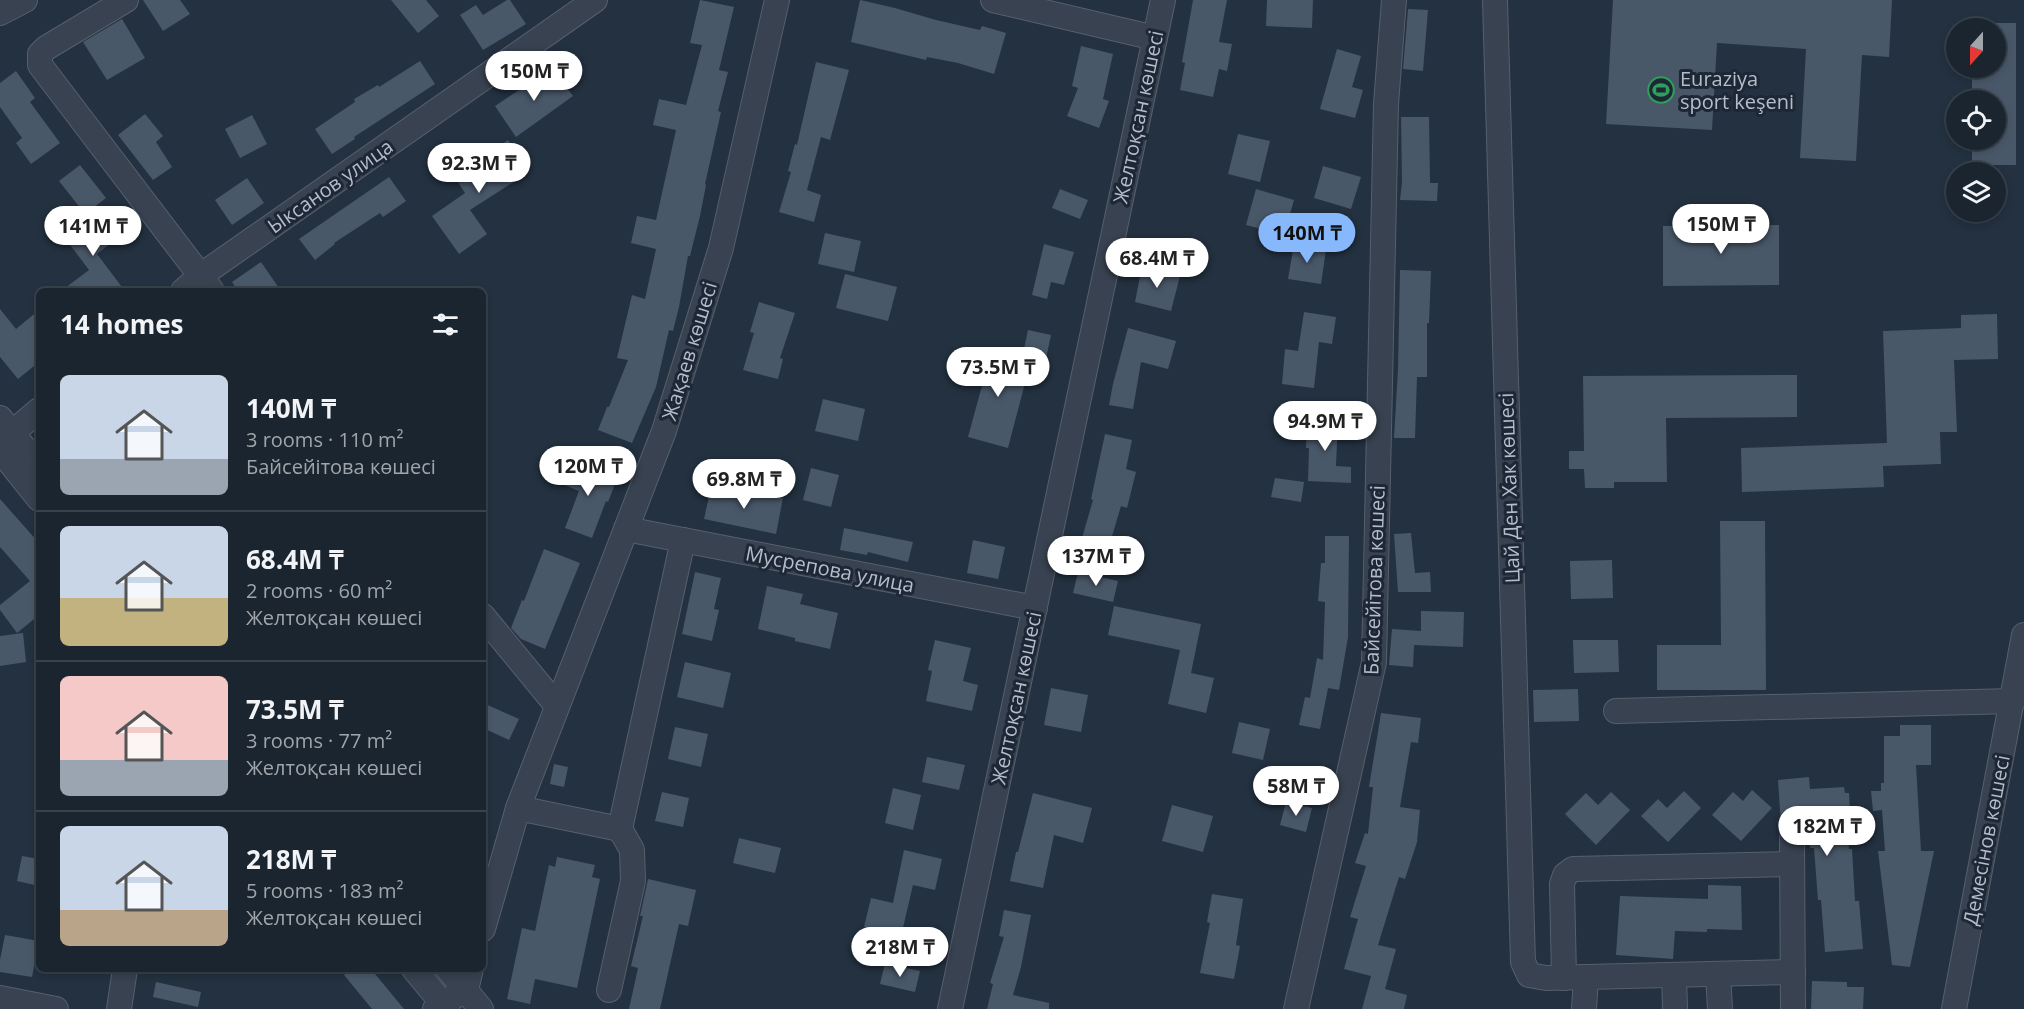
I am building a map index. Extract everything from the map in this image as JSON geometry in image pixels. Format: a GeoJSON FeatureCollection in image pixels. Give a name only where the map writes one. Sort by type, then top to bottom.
{"type":"FeatureCollection","features":[{"type":"Feature","properties":{"kind":"street"},"geometry":{"type":"LineString","coordinates":[[0,13],[25,0]]}},
{"type":"Feature","properties":{"kind":"street"},"geometry":{"type":"LineString","coordinates":[[126,0],[46,48],[40,54],[40,65],[198,286]]}},
{"type":"Feature","properties":{"kind":"street","name":"Ыксанов улица"},"geometry":{"type":"LineString","coordinates":[[198,286],[596,0]]}},
{"type":"Feature","properties":{"kind":"street","name":"Жақаев көшесі"},"geometry":{"type":"LineString","coordinates":[[486,919],[518,808],[664,431],[722,248],[777,0]]}},
{"type":"Feature","properties":{"kind":"street"},"geometry":{"type":"LineString","coordinates":[[993,0],[1155,38]]}},
{"type":"Feature","properties":{"kind":"street","name":"Желтоқсан көшесі"},"geometry":{"type":"LineString","coordinates":[[950,1009],[1163,0]]}},
{"type":"Feature","properties":{"kind":"street","name":"Байсейітова көшесі"},"geometry":{"type":"LineString","coordinates":[[1296,1009],[1374,662],[1386,104],[1394,0]]}},
{"type":"Feature","properties":{"kind":"street","name":"Цай Ден Хак көшесі"},"geometry":{"type":"LineString","coordinates":[[1495,0],[1523,962],[1529,975],[1546,978],[1575,977]]}},
{"type":"Feature","properties":{"kind":"street"},"geometry":{"type":"LineString","coordinates":[[5,449],[36,413]]}},
{"type":"Feature","properties":{"kind":"street"},"geometry":{"type":"LineString","coordinates":[[5,449],[36,464]]}},
{"type":"Feature","properties":{"kind":"street"},"geometry":{"type":"LineString","coordinates":[[5,449],[36,495]]}},
{"type":"Feature","properties":{"kind":"street","name":"Мусрепова улица"},"geometry":{"type":"LineString","coordinates":[[626,529],[1035,609]]}},
{"type":"Feature","properties":{"kind":"street"},"geometry":{"type":"LineString","coordinates":[[609,990],[633,881],[632,850],[620,829],[683,540]]}},
{"type":"Feature","properties":{"kind":"street"},"geometry":{"type":"LineString","coordinates":[[486,620],[558,706]]}},
{"type":"Feature","properties":{"kind":"street","name":"Демесінов көшесі"},"geometry":{"type":"LineString","coordinates":[[1954,1009],[2024,635]]}},
{"type":"Feature","properties":{"kind":"street"},"geometry":{"type":"LineString","coordinates":[[1616,711],[2013,701]]}},
{"type":"Feature","properties":{"kind":"street"},"geometry":{"type":"LineString","coordinates":[[518,808],[620,829]]}},
{"type":"Feature","properties":{"kind":"street"},"geometry":{"type":"LineString","coordinates":[[1792,838],[1793,1009]]}},
{"type":"Feature","properties":{"kind":"street"},"geometry":{"type":"LineString","coordinates":[[1584,1009],[1575,977],[1562,884],[1565,875],[1573,869],[1792,864]]}},
{"type":"Feature","properties":{"kind":"street"},"geometry":{"type":"LineString","coordinates":[[119,1009],[125,972]]}},
{"type":"Feature","properties":{"kind":"street"},"geometry":{"type":"LineString","coordinates":[[416,972],[441,1007],[469,979]]}},
{"type":"Feature","properties":{"kind":"street"},"geometry":{"type":"LineString","coordinates":[[454,972],[469,979],[481,1009]]}},
{"type":"Feature","properties":{"kind":"street"},"geometry":{"type":"LineString","coordinates":[[1575,977],[1793,972]]}},
{"type":"Feature","properties":{"kind":"street"},"geometry":{"type":"LineString","coordinates":[[1718,974],[1720,1009]]}},
{"type":"Feature","properties":{"kind":"street"},"geometry":{"type":"LineString","coordinates":[[1674,975],[1675,1009]]}},
{"type":"Feature","properties":{"kind":"street"},"geometry":{"type":"LineString","coordinates":[[0,998],[56,1009]]}},
{"type":"Feature","properties":{"kind":"building"},"geometry":{"type":"Polygon","coordinates":[[[143,0],[180,0],[190,14],[163,31],[143,0]]]}},
{"type":"Feature","properties":{"kind":"building"},"geometry":{"type":"Polygon","coordinates":[[[391,0],[426,0],[439,16],[418,33],[391,0]]]}},
{"type":"Feature","properties":{"kind":"building"},"geometry":{"type":"Polygon","coordinates":[[[510,0],[526,24],[483,50],[460,15],[476,5],[483,15],[510,0]]]}},
{"type":"Feature","properties":{"kind":"building"},"geometry":{"type":"Polygon","coordinates":[[[700,0],[734,7],[719,70],[728,72],[718,111],[721,112],[700,216],[690,256],[688,256],[673,331],[669,330],[656,387],[632,443],[598,430],[628,360],[617,358],[632,295],[645,299],[656,249],[631,243],[637,216],[656,220],[676,130],[653,125],[659,99],[686,105],[702,45],[690,43],[700,0]]]}},
{"type":"Feature","properties":{"kind":"building"},"geometry":{"type":"Polygon","coordinates":[[[860,0],[980,30],[982,26],[1006,33],[994,74],[958,63],[927,57],[926,60],[851,42],[860,0]]]}},
{"type":"Feature","properties":{"kind":"building"},"geometry":{"type":"Polygon","coordinates":[[[1193,0],[1227,0],[1219,42],[1232,44],[1227,71],[1219,69],[1213,97],[1180,90],[1185,63],[1182,62],[1193,0]]]}},
{"type":"Feature","properties":{"kind":"building"},"geometry":{"type":"Polygon","coordinates":[[[1267,0],[1313,0],[1312,28],[1266,26],[1267,0]]]}},
{"type":"Feature","properties":{"kind":"building","name":"Euraziya sport keşeni"},"geometry":{"type":"Polygon","coordinates":[[[1613,0],[1892,0],[1889,57],[1862,55],[1856,161],[1800,158],[1806,49],[1717,43],[1712,130],[1606,124],[1613,0]]]}},
{"type":"Feature","properties":{"kind":"building"},"geometry":{"type":"Polygon","coordinates":[[[1408,9],[1428,10],[1423,71],[1403,69],[1408,9]]]}},
{"type":"Feature","properties":{"kind":"building"},"geometry":{"type":"Polygon","coordinates":[[[122,19],[145,58],[107,80],[83,42],[122,19]]]}},
{"type":"Feature","properties":{"kind":"building"},"geometry":{"type":"Polygon","coordinates":[[[2006,23],[2016,23],[2016,165],[2006,165],[2006,162],[1972,162],[1972,150],[2006,150],[2006,90],[1972,90],[1972,78],[2006,78],[2006,23]]]}},
{"type":"Feature","properties":{"kind":"building"},"geometry":{"type":"Polygon","coordinates":[[[1081,46],[1113,54],[1103,99],[1109,101],[1099,128],[1067,116],[1078,88],[1072,86],[1081,46]]]}},
{"type":"Feature","properties":{"kind":"building"},"geometry":{"type":"Polygon","coordinates":[[[1337,49],[1361,56],[1352,87],[1363,90],[1355,118],[1320,109],[1337,49]]]}},
{"type":"Feature","properties":{"kind":"building"},"geometry":{"type":"Polygon","coordinates":[[[420,61],[435,84],[332,154],[315,129],[355,102],[354,99],[378,85],[379,87],[420,61]]]}},
{"type":"Feature","properties":{"kind":"building"},"geometry":{"type":"Polygon","coordinates":[[[816,62],[849,70],[830,140],[821,137],[807,190],[821,195],[814,222],[779,212],[791,172],[788,171],[795,144],[797,145],[816,62]]]}},
{"type":"Feature","properties":{"kind":"building"},"geometry":{"type":"Polygon","coordinates":[[[552,68],[573,96],[516,137],[495,106],[522,88],[523,90],[552,68]]]}},
{"type":"Feature","properties":{"kind":"building"},"geometry":{"type":"Polygon","coordinates":[[[16,71],[35,98],[30,102],[60,143],[31,164],[16,143],[22,138],[0,107],[0,83],[16,71]]]}},
{"type":"Feature","properties":{"kind":"building"},"geometry":{"type":"Polygon","coordinates":[[[145,114],[163,136],[156,142],[172,167],[153,180],[118,135],[145,114]]]}},
{"type":"Feature","properties":{"kind":"building"},"geometry":{"type":"Polygon","coordinates":[[[252,115],[267,144],[240,158],[225,129],[252,115]]]}},
{"type":"Feature","properties":{"kind":"building"},"geometry":{"type":"Polygon","coordinates":[[[1401,117],[1429,117],[1430,183],[1438,183],[1437,201],[1400,200],[1401,117]]]}},
{"type":"Feature","properties":{"kind":"building"},"geometry":{"type":"Polygon","coordinates":[[[1238,134],[1270,141],[1260,182],[1228,174],[1238,134]]]}},
{"type":"Feature","properties":{"kind":"building"},"geometry":{"type":"Polygon","coordinates":[[[508,140],[529,172],[470,210],[487,234],[459,254],[432,216],[465,193],[454,176],[508,140]]]}},
{"type":"Feature","properties":{"kind":"building"},"geometry":{"type":"Polygon","coordinates":[[[80,165],[106,198],[85,214],[59,181],[80,165]]]}},
{"type":"Feature","properties":{"kind":"building"},"geometry":{"type":"Polygon","coordinates":[[[1323,166],[1361,177],[1351,209],[1314,198],[1323,166]]]}},
{"type":"Feature","properties":{"kind":"building"},"geometry":{"type":"Polygon","coordinates":[[[389,177],[406,201],[383,217],[380,213],[334,243],[315,260],[299,239],[389,177]]]}},
{"type":"Feature","properties":{"kind":"building"},"geometry":{"type":"Polygon","coordinates":[[[247,178],[264,203],[232,225],[215,200],[247,178]]]}},
{"type":"Feature","properties":{"kind":"building"},"geometry":{"type":"Polygon","coordinates":[[[1060,189],[1088,200],[1080,219],[1052,208],[1060,189]]]}},
{"type":"Feature","properties":{"kind":"building"},"geometry":{"type":"Polygon","coordinates":[[[1256,189],[1294,200],[1284,235],[1246,225],[1256,189]]]}},
{"type":"Feature","properties":{"kind":"building"},"geometry":{"type":"Polygon","coordinates":[[[96,214],[116,239],[97,254],[123,288],[65,288],[89,270],[65,238],[96,214]]]}},
{"type":"Feature","properties":{"kind":"building"},"geometry":{"type":"Polygon","coordinates":[[[1779,225],[1779,285],[1663,286],[1663,226],[1779,225]]]}},
{"type":"Feature","properties":{"kind":"building"},"geometry":{"type":"Polygon","coordinates":[[[825,233],[861,241],[854,272],[818,264],[825,233]]]}},
{"type":"Feature","properties":{"kind":"building"},"geometry":{"type":"Polygon","coordinates":[[[1044,244],[1074,252],[1064,285],[1051,282],[1047,299],[1032,295],[1044,244]]]}},
{"type":"Feature","properties":{"kind":"building"},"geometry":{"type":"Polygon","coordinates":[[[1294,244],[1326,250],[1321,284],[1288,279],[1294,244]]]}},
{"type":"Feature","properties":{"kind":"building"},"geometry":{"type":"Polygon","coordinates":[[[261,262],[279,288],[236,288],[232,282],[261,262]]]}},
{"type":"Feature","properties":{"kind":"building"},"geometry":{"type":"Polygon","coordinates":[[[1142,266],[1180,276],[1171,311],[1135,302],[1142,266]]]}},
{"type":"Feature","properties":{"kind":"building"},"geometry":{"type":"Polygon","coordinates":[[[1400,270],[1431,271],[1429,323],[1427,323],[1427,377],[1417,377],[1415,438],[1394,438],[1400,270]]]}},
{"type":"Feature","properties":{"kind":"building"},"geometry":{"type":"Polygon","coordinates":[[[845,274],[897,287],[888,321],[836,308],[845,274]]]}},
{"type":"Feature","properties":{"kind":"building"},"geometry":{"type":"Polygon","coordinates":[[[759,302],[795,313],[780,358],[783,359],[778,379],[743,370],[754,333],[750,332],[759,302]]]}},
{"type":"Feature","properties":{"kind":"building"},"geometry":{"type":"Polygon","coordinates":[[[0,309],[16,329],[36,312],[36,364],[18,379],[0,357],[0,309]]]}},
{"type":"Feature","properties":{"kind":"building"},"geometry":{"type":"Polygon","coordinates":[[[1304,312],[1336,317],[1332,344],[1319,342],[1314,388],[1282,384],[1285,349],[1298,351],[1304,312]]]}},
{"type":"Feature","properties":{"kind":"building"},"geometry":{"type":"Polygon","coordinates":[[[1997,314],[1998,359],[1954,360],[1957,432],[1940,432],[1941,464],[1883,466],[1884,487],[1742,492],[1741,448],[1887,443],[1883,331],[1961,328],[1961,315],[1997,314]]]}},
{"type":"Feature","properties":{"kind":"building"},"geometry":{"type":"Polygon","coordinates":[[[1128,328],[1176,341],[1168,369],[1141,362],[1133,409],[1109,405],[1128,328]]]}},
{"type":"Feature","properties":{"kind":"building"},"geometry":{"type":"Polygon","coordinates":[[[1028,330],[1051,335],[1045,363],[1022,358],[1028,330]]]}},
{"type":"Feature","properties":{"kind":"building"},"geometry":{"type":"Polygon","coordinates":[[[979,351],[1030,364],[1008,448],[968,437],[983,382],[972,379],[979,351]]]}},
{"type":"Feature","properties":{"kind":"building"},"geometry":{"type":"Polygon","coordinates":[[[1797,375],[1797,417],[1666,418],[1667,482],[1614,482],[1614,488],[1585,488],[1584,469],[1569,469],[1569,451],[1584,451],[1583,376],[1797,375]]]}},
{"type":"Feature","properties":{"kind":"building"},"geometry":{"type":"Polygon","coordinates":[[[823,399],[865,409],[858,441],[815,431],[823,399]]]}},
{"type":"Feature","properties":{"kind":"building"},"geometry":{"type":"Polygon","coordinates":[[[1307,417],[1338,418],[1336,466],[1351,467],[1351,483],[1308,481],[1307,417]]]}},
{"type":"Feature","properties":{"kind":"building"},"geometry":{"type":"Polygon","coordinates":[[[1105,434],[1132,440],[1126,469],[1136,472],[1127,508],[1121,506],[1107,553],[1080,545],[1093,500],[1091,499],[1105,434]]]}},
{"type":"Feature","properties":{"kind":"building"},"geometry":{"type":"Polygon","coordinates":[[[571,461],[617,479],[592,538],[565,528],[579,491],[562,484],[571,461]]]}},
{"type":"Feature","properties":{"kind":"building"},"geometry":{"type":"Polygon","coordinates":[[[811,468],[839,475],[831,507],[803,500],[811,468]]]}},
{"type":"Feature","properties":{"kind":"building"},"geometry":{"type":"Polygon","coordinates":[[[1275,478],[1304,482],[1301,502],[1271,497],[1275,478]]]}},
{"type":"Feature","properties":{"kind":"building"},"geometry":{"type":"Polygon","coordinates":[[[711,487],[755,496],[755,492],[783,498],[776,534],[704,519],[711,487]]]}},
{"type":"Feature","properties":{"kind":"building"},"geometry":{"type":"Polygon","coordinates":[[[0,499],[36,540],[36,617],[17,633],[0,610],[0,605],[30,581],[0,547],[0,499]]]}},
{"type":"Feature","properties":{"kind":"building"},"geometry":{"type":"Polygon","coordinates":[[[1720,521],[1765,521],[1766,690],[1657,690],[1657,645],[1721,645],[1720,521]]]}},
{"type":"Feature","properties":{"kind":"building"},"geometry":{"type":"Polygon","coordinates":[[[844,528],[913,542],[908,562],[868,552],[867,555],[840,550],[844,528]]]}},
{"type":"Feature","properties":{"kind":"building"},"geometry":{"type":"Polygon","coordinates":[[[1411,533],[1415,573],[1430,572],[1431,592],[1398,592],[1394,534],[1411,533]]]}},
{"type":"Feature","properties":{"kind":"building"},"geometry":{"type":"Polygon","coordinates":[[[1325,536],[1349,536],[1348,637],[1339,690],[1328,688],[1320,729],[1299,725],[1305,697],[1310,698],[1317,658],[1323,660],[1325,602],[1318,601],[1321,563],[1325,563],[1325,536]]]}},
{"type":"Feature","properties":{"kind":"building"},"geometry":{"type":"Polygon","coordinates":[[[973,540],[1005,547],[998,579],[967,573],[973,540]]]}},
{"type":"Feature","properties":{"kind":"building"},"geometry":{"type":"Polygon","coordinates":[[[544,549],[580,563],[545,649],[521,639],[511,628],[544,549]]]}},
{"type":"Feature","properties":{"kind":"building"},"geometry":{"type":"Polygon","coordinates":[[[1612,560],[1613,598],[1571,599],[1570,561],[1612,560]]]}},
{"type":"Feature","properties":{"kind":"building"},"geometry":{"type":"Polygon","coordinates":[[[695,572],[721,578],[714,609],[719,610],[712,641],[682,634],[695,572]]]}},
{"type":"Feature","properties":{"kind":"building"},"geometry":{"type":"Polygon","coordinates":[[[1078,572],[1118,581],[1113,602],[1073,593],[1078,572]]]}},
{"type":"Feature","properties":{"kind":"building"},"geometry":{"type":"Polygon","coordinates":[[[767,586],[803,594],[800,604],[838,613],[830,649],[758,629],[767,586]]]}},
{"type":"Feature","properties":{"kind":"building"},"geometry":{"type":"Polygon","coordinates":[[[1114,606],[1201,624],[1191,673],[1214,678],[1206,713],[1168,704],[1180,650],[1108,635],[1114,606]]]}},
{"type":"Feature","properties":{"kind":"building"},"geometry":{"type":"Polygon","coordinates":[[[1421,611],[1464,612],[1463,647],[1414,645],[1413,667],[1389,665],[1392,629],[1421,631],[1421,611]]]}},
{"type":"Feature","properties":{"kind":"building"},"geometry":{"type":"Polygon","coordinates":[[[23,633],[26,662],[0,666],[0,636],[23,633]]]}},
{"type":"Feature","properties":{"kind":"building"},"geometry":{"type":"Polygon","coordinates":[[[935,640],[971,648],[963,681],[978,685],[972,711],[926,701],[932,671],[928,670],[935,640]]]}},
{"type":"Feature","properties":{"kind":"building"},"geometry":{"type":"Polygon","coordinates":[[[1573,640],[1618,640],[1619,672],[1574,673],[1573,640]]]}},
{"type":"Feature","properties":{"kind":"building"},"geometry":{"type":"Polygon","coordinates":[[[685,662],[731,673],[723,708],[677,697],[685,662]]]}},
{"type":"Feature","properties":{"kind":"building"},"geometry":{"type":"Polygon","coordinates":[[[1051,688],[1088,695],[1081,732],[1044,725],[1051,688]]]}},
{"type":"Feature","properties":{"kind":"building"},"geometry":{"type":"Polygon","coordinates":[[[1578,689],[1579,721],[1534,722],[1533,690],[1578,689]]]}},
{"type":"Feature","properties":{"kind":"building"},"geometry":{"type":"Polygon","coordinates":[[[486,704],[519,719],[509,740],[486,729],[486,704]]]}},
{"type":"Feature","properties":{"kind":"building"},"geometry":{"type":"Polygon","coordinates":[[[1381,713],[1421,718],[1418,743],[1411,742],[1400,807],[1420,810],[1417,842],[1405,879],[1399,877],[1378,945],[1396,949],[1385,989],[1407,995],[1404,1009],[1362,1009],[1371,976],[1344,969],[1358,919],[1350,917],[1366,866],[1355,863],[1365,833],[1368,834],[1373,787],[1369,787],[1381,713]]]}},
{"type":"Feature","properties":{"kind":"building"},"geometry":{"type":"Polygon","coordinates":[[[1239,722],[1270,729],[1263,760],[1232,753],[1239,722]]]}},
{"type":"Feature","properties":{"kind":"building"},"geometry":{"type":"Polygon","coordinates":[[[1900,725],[1931,725],[1931,765],[1916,765],[1921,851],[1934,851],[1910,967],[1892,965],[1878,851],[1885,851],[1882,810],[1873,811],[1871,791],[1881,791],[1881,783],[1884,783],[1884,736],[1900,736],[1900,725]]]}},
{"type":"Feature","properties":{"kind":"building"},"geometry":{"type":"Polygon","coordinates":[[[675,727],[708,734],[701,767],[668,759],[675,727]]]}},
{"type":"Feature","properties":{"kind":"building"},"geometry":{"type":"Polygon","coordinates":[[[927,757],[965,765],[959,790],[922,782],[927,757]]]}},
{"type":"Feature","properties":{"kind":"building"},"geometry":{"type":"Polygon","coordinates":[[[554,764],[568,767],[564,787],[550,784],[554,764]]]}},
{"type":"Feature","properties":{"kind":"building"},"geometry":{"type":"Polygon","coordinates":[[[1809,777],[1810,789],[1844,787],[1845,793],[1849,793],[1850,812],[1846,813],[1849,849],[1852,849],[1855,901],[1859,901],[1863,949],[1825,952],[1821,900],[1818,900],[1814,848],[1810,848],[1808,823],[1781,825],[1778,780],[1809,777]]]}},
{"type":"Feature","properties":{"kind":"building"},"geometry":{"type":"Polygon","coordinates":[[[893,788],[921,795],[913,830],[885,823],[893,788]]]}},
{"type":"Feature","properties":{"kind":"building"},"geometry":{"type":"Polygon","coordinates":[[[1752,790],[1772,808],[1741,841],[1712,815],[1733,792],[1743,801],[1752,790]]]}},
{"type":"Feature","properties":{"kind":"building"},"geometry":{"type":"Polygon","coordinates":[[[1684,791],[1701,808],[1668,842],[1641,816],[1658,799],[1667,808],[1684,791]]]}},
{"type":"Feature","properties":{"kind":"building"},"geometry":{"type":"Polygon","coordinates":[[[662,792],[689,798],[683,827],[655,821],[662,792]]]}},
{"type":"Feature","properties":{"kind":"building"},"geometry":{"type":"Polygon","coordinates":[[[1611,792],[1630,810],[1596,845],[1565,814],[1586,793],[1598,805],[1611,792]]]}},
{"type":"Feature","properties":{"kind":"building"},"geometry":{"type":"Polygon","coordinates":[[[1033,793],[1092,808],[1083,843],[1054,835],[1043,888],[1010,881],[1033,793]]]}},
{"type":"Feature","properties":{"kind":"building"},"geometry":{"type":"Polygon","coordinates":[[[1286,802],[1312,808],[1306,832],[1280,825],[1286,802]]]}},
{"type":"Feature","properties":{"kind":"building"},"geometry":{"type":"Polygon","coordinates":[[[1172,805],[1213,816],[1203,852],[1162,841],[1172,805]]]}},
{"type":"Feature","properties":{"kind":"building"},"geometry":{"type":"Polygon","coordinates":[[[739,838],[781,848],[775,873],[733,863],[739,838]]]}},
{"type":"Feature","properties":{"kind":"building"},"geometry":{"type":"Polygon","coordinates":[[[904,850],[942,859],[935,890],[913,885],[901,936],[864,927],[871,898],[893,903],[904,850]]]}},
{"type":"Feature","properties":{"kind":"building"},"geometry":{"type":"Polygon","coordinates":[[[22,856],[36,858],[36,885],[17,881],[22,856]]]}},
{"type":"Feature","properties":{"kind":"building"},"geometry":{"type":"Polygon","coordinates":[[[557,857],[595,865],[592,877],[600,879],[577,988],[535,979],[530,1004],[507,999],[522,928],[535,931],[549,865],[555,867],[557,857]]]}},
{"type":"Feature","properties":{"kind":"building"},"geometry":{"type":"Polygon","coordinates":[[[648,879],[696,890],[688,926],[679,924],[660,1009],[629,1009],[638,968],[631,966],[643,916],[640,916],[648,879]]]}},
{"type":"Feature","properties":{"kind":"building"},"geometry":{"type":"Polygon","coordinates":[[[1708,885],[1741,886],[1742,930],[1675,931],[1673,959],[1616,955],[1620,896],[1708,899],[1708,885]]]}},
{"type":"Feature","properties":{"kind":"building"},"geometry":{"type":"Polygon","coordinates":[[[1212,894],[1243,899],[1236,945],[1240,946],[1234,979],[1200,973],[1210,923],[1207,922],[1212,894]]]}},
{"type":"Feature","properties":{"kind":"building"},"geometry":{"type":"Polygon","coordinates":[[[1004,910],[1031,915],[1013,995],[1049,1003],[1049,1009],[987,1009],[993,984],[990,983],[1004,937],[999,936],[1004,910]]]}},
{"type":"Feature","properties":{"kind":"building"},"geometry":{"type":"Polygon","coordinates":[[[5,935],[36,940],[32,977],[0,972],[5,935]]]}},
{"type":"Feature","properties":{"kind":"building"},"geometry":{"type":"Polygon","coordinates":[[[885,963],[920,971],[915,992],[880,984],[885,963]]]}},
{"type":"Feature","properties":{"kind":"building"},"geometry":{"type":"Polygon","coordinates":[[[348,972],[373,972],[404,1009],[372,1009],[344,975],[348,972]]]}},
{"type":"Feature","properties":{"kind":"building"},"geometry":{"type":"Polygon","coordinates":[[[1812,981],[1847,982],[1847,987],[1864,987],[1863,1009],[1811,1009],[1812,981]]]}},
{"type":"Feature","properties":{"kind":"building"},"geometry":{"type":"Polygon","coordinates":[[[156,982],[201,992],[198,1007],[153,997],[156,982]]]}},
{"type":"Feature","properties":{"kind":"place","name":"Euraziya sport keşeni"},"geometry":{"type":"Point","coordinates":[1661,90]}}]}
